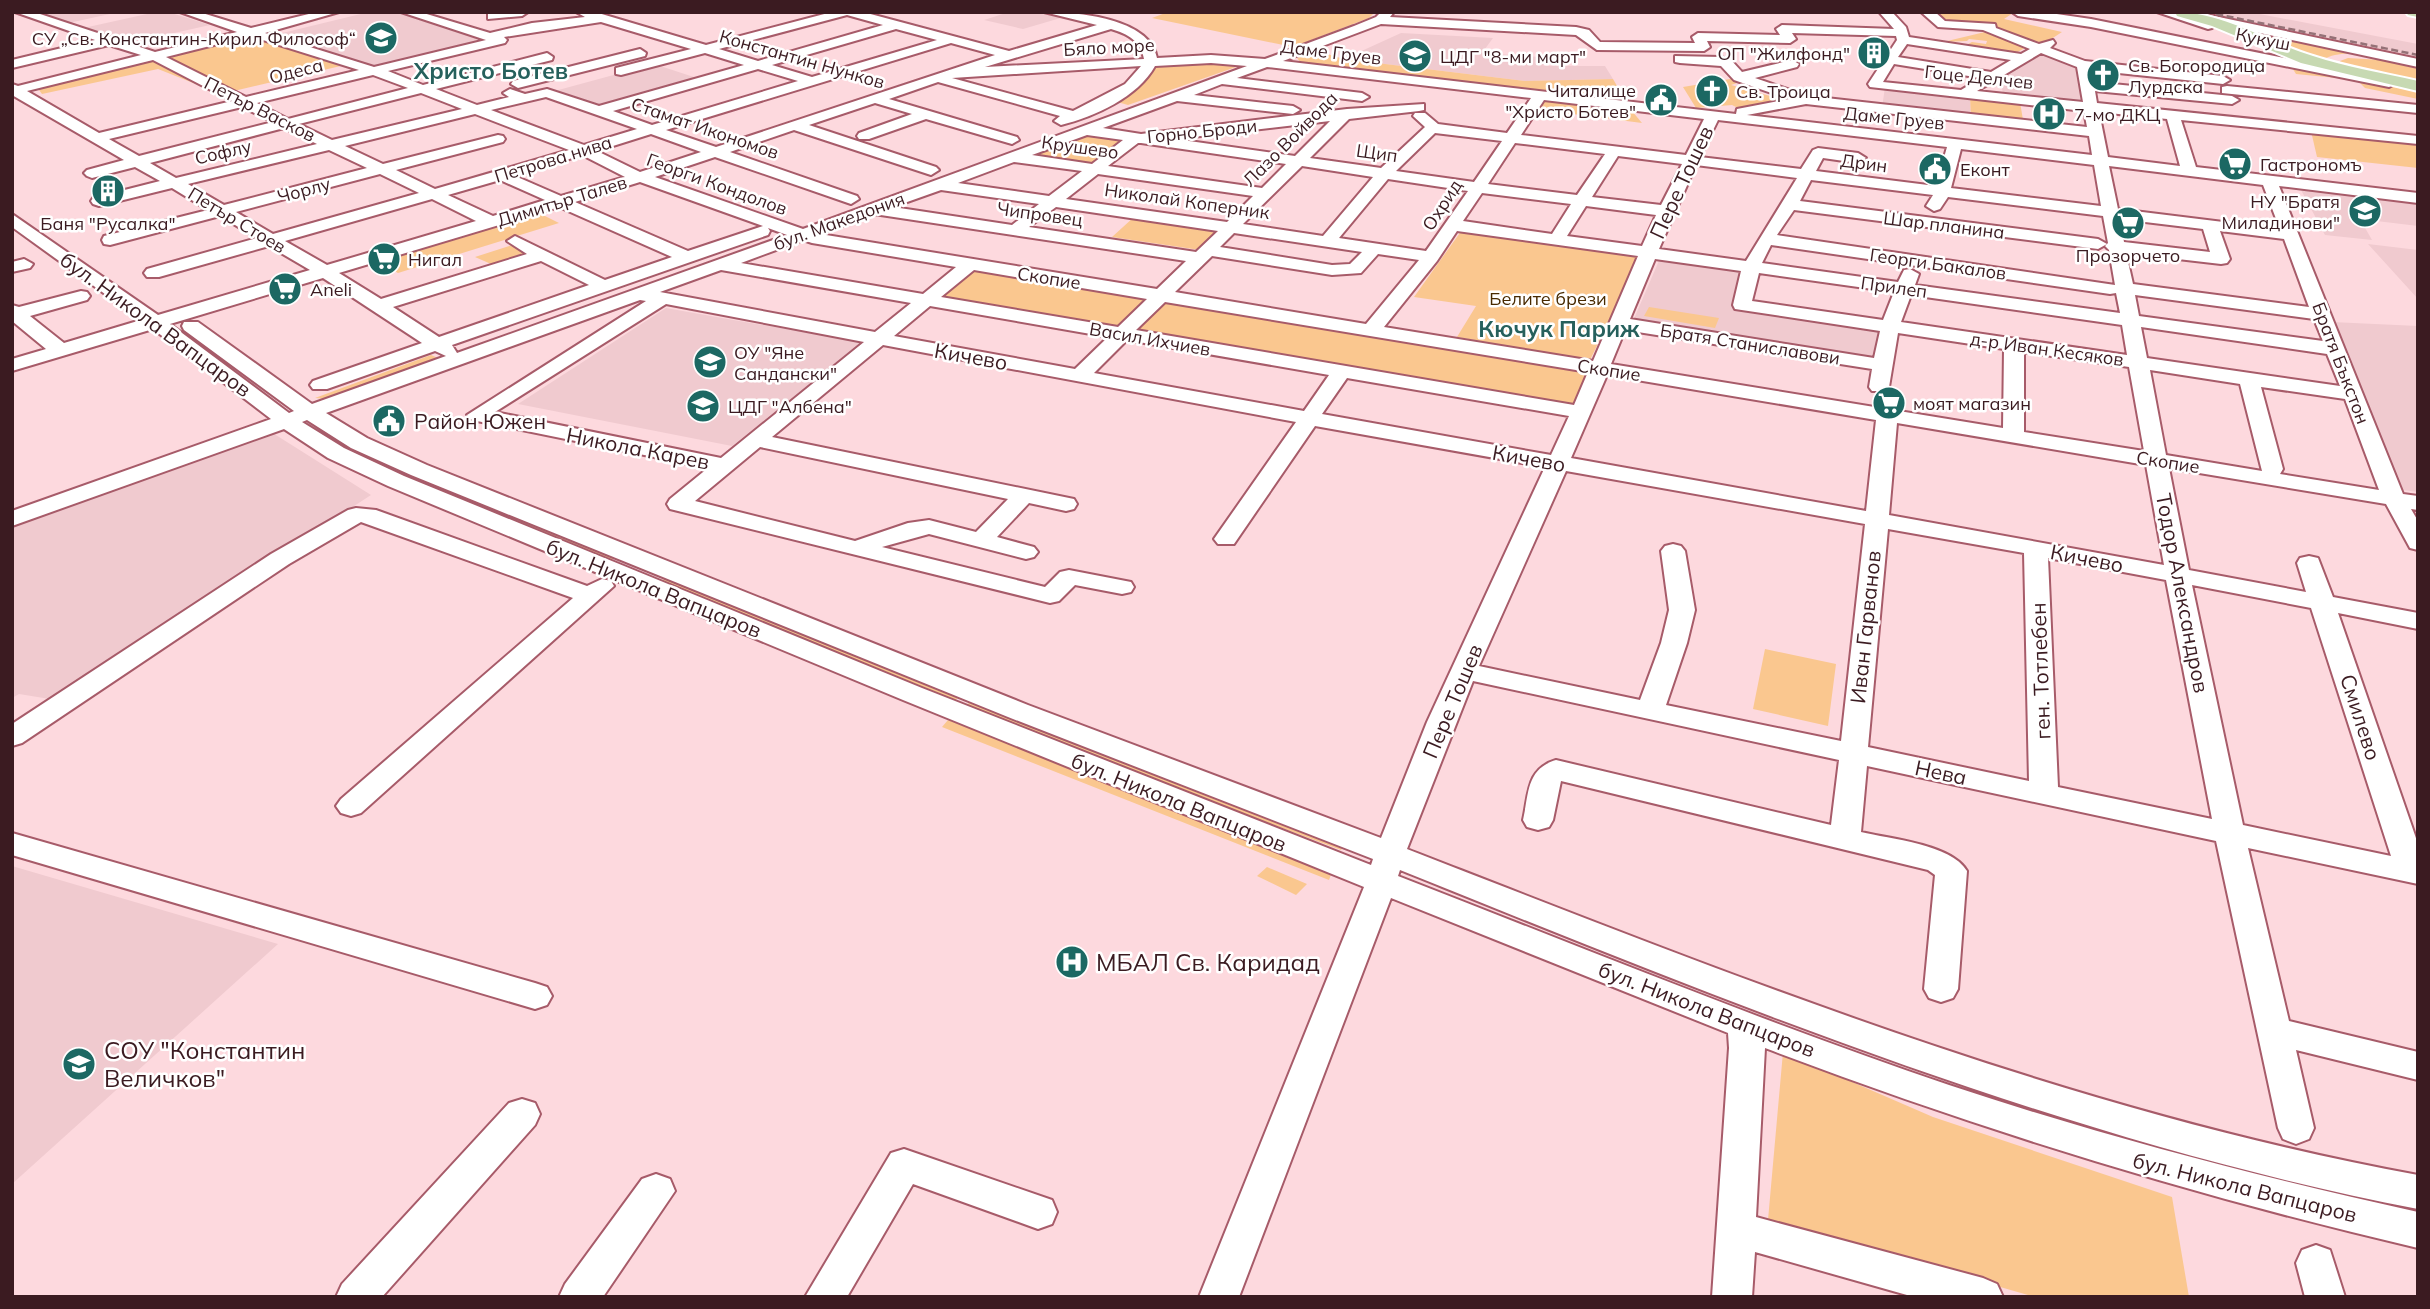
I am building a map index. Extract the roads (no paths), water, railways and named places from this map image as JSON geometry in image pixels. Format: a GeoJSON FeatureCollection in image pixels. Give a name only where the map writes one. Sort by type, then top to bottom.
{"type":"FeatureCollection","features":[{"type":"Feature","properties":{"kind":"main road"},"geometry":{"type":"LineString","coordinates":[[2413,12],[2418,13]]}},
{"type":"Feature","properties":{"kind":"main road"},"geometry":{"type":"LineString","coordinates":[[2179,13],[2288,54],[2418,87]]}},
{"type":"Feature","properties":{"kind":"main road"},"geometry":{"type":"LineString","coordinates":[[2242,35],[2240,31],[2246,29],[2274,32]]}},
{"type":"Feature","properties":{"kind":"main road"},"geometry":{"type":"LineString","coordinates":[[2351,72],[2334,64],[2333,60],[2340,57],[2373,58],[2418,65]]}},
{"type":"Feature","properties":{"kind":"street","name":"Георги Кондолов"},"geometry":{"type":"LineString","coordinates":[[187,12],[375,71],[583,150],[641,177],[800,236]]}},
{"type":"Feature","properties":{"kind":"street"},"geometry":{"type":"LineString","coordinates":[[298,12],[314,17]]}},
{"type":"Feature","properties":{"kind":"street"},"geometry":{"type":"LineString","coordinates":[[14,90],[333,12]]}},
{"type":"Feature","properties":{"kind":"street"},"geometry":{"type":"LineString","coordinates":[[407,12],[582,68]]}},
{"type":"Feature","properties":{"kind":"street"},"geometry":{"type":"LineString","coordinates":[[492,16],[522,12]]}},
{"type":"Feature","properties":{"kind":"street","name":"Константин Нунков"},"geometry":{"type":"LineString","coordinates":[[582,12],[756,66],[1017,138],[987,149]]}},
{"type":"Feature","properties":{"kind":"street"},"geometry":{"type":"LineString","coordinates":[[621,71],[847,12],[1134,86]]}},
{"type":"Feature","properties":{"kind":"street"},"geometry":{"type":"LineString","coordinates":[[1044,128],[1134,86],[1147,73],[1149,62],[1149,48],[1133,32],[1050,12]]}},
{"type":"Feature","properties":{"kind":"street"},"geometry":{"type":"LineString","coordinates":[[1463,25],[1479,12]]}},
{"type":"Feature","properties":{"kind":"street"},"geometry":{"type":"LineString","coordinates":[[1879,108],[1879,85],[1903,36],[1900,27],[1885,12]]}},
{"type":"Feature","properties":{"kind":"street"},"geometry":{"type":"LineString","coordinates":[[1927,12],[1942,24],[1989,28],[2040,48],[2087,86],[2220,74],[2310,102],[2417,110]]}},
{"type":"Feature","properties":{"kind":"street"},"geometry":{"type":"LineString","coordinates":[[2091,23],[2111,12]]}},
{"type":"Feature","properties":{"kind":"street"},"geometry":{"type":"LineString","coordinates":[[2163,12],[2200,22],[2263,50],[2317,68]]}},
{"type":"Feature","properties":{"kind":"street"},"geometry":{"type":"LineString","coordinates":[[1926,44],[1989,28],[2016,13],[2162,43]]}},
{"type":"Feature","properties":{"kind":"street","name":"Кукуш"},"geometry":{"type":"LineString","coordinates":[[2016,13],[2091,23],[2162,43],[2220,74],[2317,68],[2418,87]]}},
{"type":"Feature","properties":{"kind":"street"},"geometry":{"type":"LineString","coordinates":[[2179,13],[2418,65]]}},
{"type":"Feature","properties":{"kind":"street","name":"Петър Васков"},"geometry":{"type":"LineString","coordinates":[[20,14],[155,55],[287,124],[492,222]]}},
{"type":"Feature","properties":{"kind":"street","name":"Одеса"},"geometry":{"type":"LineString","coordinates":[[99,137],[375,71],[507,43],[533,27],[628,14]]}},
{"type":"Feature","properties":{"kind":"street"},"geometry":{"type":"LineString","coordinates":[[1384,16],[1463,25],[1576,31],[1592,38],[1601,54],[1607,57],[1720,61],[1726,63],[1739,77],[1806,100],[2095,132]]}},
{"type":"Feature","properties":{"kind":"street","name":"бул. Македония"},"geometry":{"type":"LineString","coordinates":[[908,178],[1013,157],[1384,16]]}},
{"type":"Feature","properties":{"kind":"street"},"geometry":{"type":"LineString","coordinates":[[199,29],[223,23]]}},
{"type":"Feature","properties":{"kind":"street"},"geometry":{"type":"LineString","coordinates":[[598,111],[896,25]]}},
{"type":"Feature","properties":{"kind":"street","name":"Димитър Талев"},"geometry":{"type":"LineString","coordinates":[[12,365],[641,177],[936,78],[1108,26]]}},
{"type":"Feature","properties":{"kind":"street"},"geometry":{"type":"LineString","coordinates":[[1597,46],[1704,47],[1698,37],[1790,39],[1783,29],[1903,36],[1926,44],[2022,58]]}},
{"type":"Feature","properties":{"kind":"street"},"geometry":{"type":"LineString","coordinates":[[1963,94],[2062,35]]}},
{"type":"Feature","properties":{"kind":"street"},"geometry":{"type":"LineString","coordinates":[[1018,38],[1045,45]]}},
{"type":"Feature","properties":{"kind":"street","name":"Петрова нива"},"geometry":{"type":"LineString","coordinates":[[153,273],[501,175],[952,39]]}},
{"type":"Feature","properties":{"kind":"street"},"geometry":{"type":"LineString","coordinates":[[125,46],[150,40]]}},
{"type":"Feature","properties":{"kind":"street"},"geometry":{"type":"LineString","coordinates":[[12,64],[110,41]]}},
{"type":"Feature","properties":{"kind":"street"},"geometry":{"type":"LineString","coordinates":[[524,98],[499,89],[679,43]]}},
{"type":"Feature","properties":{"kind":"street"},"geometry":{"type":"LineString","coordinates":[[1211,59],[1287,54],[1286,60],[1300,67]]}},
{"type":"Feature","properties":{"kind":"street"},"geometry":{"type":"LineString","coordinates":[[2087,86],[2123,54]]}},
{"type":"Feature","properties":{"kind":"street"},"geometry":{"type":"LineString","coordinates":[[92,173],[547,57]]}},
{"type":"Feature","properties":{"kind":"street","name":"Бяло море"},"geometry":{"type":"LineString","coordinates":[[955,72],[1211,59],[1264,63]]}},
{"type":"Feature","properties":{"kind":"street"},"geometry":{"type":"LineString","coordinates":[[1890,60],[1994,76]]}},
{"type":"Feature","properties":{"kind":"street","name":"Даме Груев"},"geometry":{"type":"LineString","coordinates":[[1264,63],[1381,77],[1534,107],[1712,117],[1954,150],[2100,161],[2418,196]]}},
{"type":"Feature","properties":{"kind":"street"},"geometry":{"type":"LineString","coordinates":[[1739,77],[1792,64]]}},
{"type":"Feature","properties":{"kind":"street"},"geometry":{"type":"LineString","coordinates":[[2087,86],[2220,74]]}},
{"type":"Feature","properties":{"kind":"street"},"geometry":{"type":"LineString","coordinates":[[2220,74],[2242,123]]}},
{"type":"Feature","properties":{"kind":"street"},"geometry":{"type":"LineString","coordinates":[[2293,74],[2310,102]]}},
{"type":"Feature","properties":{"kind":"street"},"geometry":{"type":"LineString","coordinates":[[469,77],[489,85]]}},
{"type":"Feature","properties":{"kind":"street","name":"Лазо Войвода"},"geometry":{"type":"LineString","coordinates":[[1079,376],[1381,77]]}},
{"type":"Feature","properties":{"kind":"street"},"geometry":{"type":"LineString","coordinates":[[936,78],[1074,116]]}},
{"type":"Feature","properties":{"kind":"street"},"geometry":{"type":"LineString","coordinates":[[1219,80],[1362,97]]}},
{"type":"Feature","properties":{"kind":"street","name":"Гоце Делчев"},"geometry":{"type":"LineString","coordinates":[[1879,85],[1963,94],[2087,86],[2172,116],[2416,143]]}},
{"type":"Feature","properties":{"kind":"street","name":"Тодор Александров"},"geometry":{"type":"LineString","coordinates":[[2087,86],[2109,213],[2106,245],[2117,288],[2130,320],[2230,834],[2296,1128]]}},
{"type":"Feature","properties":{"kind":"street","name":"Петър Стоев"},"geometry":{"type":"LineString","coordinates":[[14,90],[99,137],[326,272],[459,358]]}},
{"type":"Feature","properties":{"kind":"street","name":"Стамат Икономов"},"geometry":{"type":"LineString","coordinates":[[547,93],[862,201]]}},
{"type":"Feature","properties":{"kind":"street","name":"Софлу"},"geometry":{"type":"LineString","coordinates":[[99,201],[547,93]]}},
{"type":"Feature","properties":{"kind":"street"},"geometry":{"type":"LineString","coordinates":[[1173,97],[1343,116]]}},
{"type":"Feature","properties":{"kind":"street"},"geometry":{"type":"LineString","coordinates":[[1712,117],[1806,100]]}},
{"type":"Feature","properties":{"kind":"street","name":"Охрид"},"geometry":{"type":"LineString","coordinates":[[1371,330],[1431,257],[1476,187],[1534,107]]}},
{"type":"Feature","properties":{"kind":"street","name":"Горно Броди"},"geometry":{"type":"LineString","coordinates":[[1015,230],[1134,139],[1414,108],[1431,123],[1432,128]]}},
{"type":"Feature","properties":{"kind":"street"},"geometry":{"type":"LineString","coordinates":[[864,136],[926,114]]}},
{"type":"Feature","properties":{"kind":"street"},"geometry":{"type":"LineString","coordinates":[[2172,116],[2189,170]]}},
{"type":"Feature","properties":{"kind":"street","name":"Пере Тошев"},"geometry":{"type":"LineString","coordinates":[[1219,1297],[1464,671],[1581,412],[1647,253],[1712,117]]}},
{"type":"Feature","properties":{"kind":"street","name":"Николай Коперник"},"geometry":{"type":"LineString","coordinates":[[796,126],[937,173],[1051,201],[1431,257]]}},
{"type":"Feature","properties":{"kind":"street"},"geometry":{"type":"LineString","coordinates":[[1327,242],[1384,174],[1432,128]]}},
{"type":"Feature","properties":{"kind":"street","name":"Дрин"},"geometry":{"type":"LineString","coordinates":[[1432,128],[2291,235]]}},
{"type":"Feature","properties":{"kind":"street","name":"Щип"},"geometry":{"type":"LineString","coordinates":[[1084,130],[1476,187],[1666,211]]}},
{"type":"Feature","properties":{"kind":"street","name":"Чорлу"},"geometry":{"type":"LineString","coordinates":[[110,240],[499,139]]}},
{"type":"Feature","properties":{"kind":"street"},"geometry":{"type":"LineString","coordinates":[[1879,387],[1890,326],[1906,289],[1920,241],[1942,193],[1954,150],[1905,151]]}},
{"type":"Feature","properties":{"kind":"street"},"geometry":{"type":"LineString","coordinates":[[1556,240],[1614,151]]}},
{"type":"Feature","properties":{"kind":"street"},"geometry":{"type":"LineString","coordinates":[[1751,268],[1766,239],[1808,175],[1818,153],[1858,158]]}},
{"type":"Feature","properties":{"kind":"street","name":"Крушево"},"geometry":{"type":"LineString","coordinates":[[1013,157],[1266,193]]}},
{"type":"Feature","properties":{"kind":"street","name":"бул. Македония"},"geometry":{"type":"LineString","coordinates":[[825,208],[862,201],[937,173]]}},
{"type":"Feature","properties":{"kind":"street"},"geometry":{"type":"LineString","coordinates":[[501,175],[687,257]]}},
{"type":"Feature","properties":{"kind":"street","name":"Братя Бъкстон"},"geometry":{"type":"LineString","coordinates":[[2269,180],[2394,499],[2418,543]]}},
{"type":"Feature","properties":{"kind":"street","name":"бул. Никола Вапцаров"},"geometry":{"type":"LineString","coordinates":[[12,200],[309,412],[359,443],[419,470],[647,564],[1103,744],[1744,1025],[1896,1082],[2122,1156],[2247,1190],[2418,1230]]}},
{"type":"Feature","properties":{"kind":"street","name":"бул. Македония"},"geometry":{"type":"LineString","coordinates":[[822,234],[862,201]]}},
{"type":"Feature","properties":{"kind":"street","name":"Чипровец"},"geometry":{"type":"LineString","coordinates":[[862,201],[1015,230],[1332,270],[1355,269],[1373,250]]}},
{"type":"Feature","properties":{"kind":"street","name":"Шар планина"},"geometry":{"type":"LineString","coordinates":[[1790,205],[1920,241],[2106,245],[2221,259]]}},
{"type":"Feature","properties":{"kind":"street","name":"бул. Македония"},"geometry":{"type":"LineString","coordinates":[[320,385],[800,217]]}},
{"type":"Feature","properties":{"kind":"street","name":"бул. Никола Вапцаров"},"geometry":{"type":"LineString","coordinates":[[12,219],[285,420],[336,453],[364,468],[621,575],[1385,868],[1556,920],[1926,1057],[2019,1088],[2322,1173],[2418,1192]]}},
{"type":"Feature","properties":{"kind":"street","name":"Прилеп"},"geometry":{"type":"LineString","coordinates":[[1453,225],[2335,349]]}},
{"type":"Feature","properties":{"kind":"street"},"geometry":{"type":"LineString","coordinates":[[2210,225],[2221,259]]}},
{"type":"Feature","properties":{"kind":"street","name":"Скопие"},"geometry":{"type":"LineString","coordinates":[[800,236],[822,234],[969,265],[2418,503]]}},
{"type":"Feature","properties":{"kind":"street","name":"бул. Македония"},"geometry":{"type":"LineString","coordinates":[[285,420],[800,236]]}},
{"type":"Feature","properties":{"kind":"street","name":"Георги Бакалов"},"geometry":{"type":"LineString","coordinates":[[1766,239],[1920,241],[2117,288],[2322,314]]}},
{"type":"Feature","properties":{"kind":"street"},"geometry":{"type":"LineString","coordinates":[[514,241],[604,286]]}},
{"type":"Feature","properties":{"kind":"street"},"geometry":{"type":"LineString","coordinates":[[379,306],[541,255]]}},
{"type":"Feature","properties":{"kind":"street","name":"Васил Ихчиев"},"geometry":{"type":"LineString","coordinates":[[719,265],[1581,412]]}},
{"type":"Feature","properties":{"kind":"street"},"geometry":{"type":"LineString","coordinates":[[723,465],[969,265]]}},
{"type":"Feature","properties":{"kind":"street","name":"д-р Иван Кесяков"},"geometry":{"type":"LineString","coordinates":[[1751,268],[1742,305],[2353,394]]}},
{"type":"Feature","properties":{"kind":"street","name":"Кичево"},"geometry":{"type":"LineString","coordinates":[[640,294],[1310,419],[1876,518],[2418,621]]}},
{"type":"Feature","properties":{"kind":"street"},"geometry":{"type":"LineString","coordinates":[[13,313],[81,296]]}},
{"type":"Feature","properties":{"kind":"street","name":"Никола Карев"},"geometry":{"type":"LineString","coordinates":[[663,298],[477,415],[723,465]]}},
{"type":"Feature","properties":{"kind":"street"},"geometry":{"type":"LineString","coordinates":[[13,313],[61,350]]}},
{"type":"Feature","properties":{"kind":"street","name":"Братя Станиславови"},"geometry":{"type":"LineString","coordinates":[[1617,323],[1883,365]]}},
{"type":"Feature","properties":{"kind":"street"},"geometry":{"type":"LineString","coordinates":[[2012,436],[2014,345]]}},
{"type":"Feature","properties":{"kind":"street"},"geometry":{"type":"LineString","coordinates":[[1226,539],[1342,371]]}},
{"type":"Feature","properties":{"kind":"street"},"geometry":{"type":"LineString","coordinates":[[2249,379],[2272,469]]}},
{"type":"Feature","properties":{"kind":"street","name":"Иван Гарванов"},"geometry":{"type":"LineString","coordinates":[[1845,839],[1887,416]]}},
{"type":"Feature","properties":{"kind":"street"},"geometry":{"type":"LineString","coordinates":[[12,519],[285,420]]}},
{"type":"Feature","properties":{"kind":"street"},"geometry":{"type":"LineString","coordinates":[[755,440],[1066,504]]}},
{"type":"Feature","properties":{"kind":"street","name":"Никола Карев"},"geometry":{"type":"LineString","coordinates":[[723,465],[678,504],[1050,596],[1069,577],[1122,587]]}},
{"type":"Feature","properties":{"kind":"street"},"geometry":{"type":"LineString","coordinates":[[981,541],[1024,495]]}},
{"type":"Feature","properties":{"kind":"street"},"geometry":{"type":"LineString","coordinates":[[12,737],[281,559],[356,515],[369,515],[589,595]]}},
{"type":"Feature","properties":{"kind":"street"},"geometry":{"type":"LineString","coordinates":[[858,547],[916,528],[929,527],[1026,552]]}},
{"type":"Feature","properties":{"kind":"street","name":"ген. Тотлебен"},"geometry":{"type":"LineString","coordinates":[[2036,548],[2044,794]]}},
{"type":"Feature","properties":{"kind":"street"},"geometry":{"type":"LineString","coordinates":[[1650,711],[1674,643],[1682,610],[1673,551]]}},
{"type":"Feature","properties":{"kind":"street","name":"Смилево"},"geometry":{"type":"LineString","coordinates":[[2309,562],[2415,873]]}},
{"type":"Feature","properties":{"kind":"street"},"geometry":{"type":"LineString","coordinates":[[351,806],[589,595],[606,582],[647,564]]}},
{"type":"Feature","properties":{"kind":"street","name":"Нева"},"geometry":{"type":"LineString","coordinates":[[1464,671],[2415,873]]}},
{"type":"Feature","properties":{"kind":"street"},"geometry":{"type":"LineString","coordinates":[[1538,820],[1547,776],[1556,769],[1938,861],[1951,871],[1941,989]]}},
{"type":"Feature","properties":{"kind":"street"},"geometry":{"type":"LineString","coordinates":[[12,845],[535,996]]}},
{"type":"Feature","properties":{"kind":"street"},"geometry":{"type":"LineString","coordinates":[[1732,1297],[1738,1230],[1746,1048],[1744,1025]]}},
{"type":"Feature","properties":{"kind":"street"},"geometry":{"type":"LineString","coordinates":[[2274,1031],[2418,1066]]}},
{"type":"Feature","properties":{"kind":"street"},"geometry":{"type":"LineString","coordinates":[[356,1297],[522,1114]]}},
{"type":"Feature","properties":{"kind":"street"},"geometry":{"type":"LineString","coordinates":[[825,1297],[904,1165],[1038,1212]]}},
{"type":"Feature","properties":{"kind":"street"},"geometry":{"type":"LineString","coordinates":[[579,1297],[656,1191]]}},
{"type":"Feature","properties":{"kind":"street"},"geometry":{"type":"LineString","coordinates":[[1738,1230],[1983,1297]]}},
{"type":"Feature","properties":{"kind":"railway"},"geometry":{"type":"LineString","coordinates":[[2206,12],[2418,55]]}},
{"type":"Feature","properties":{"kind":"place","name":"СУ „Св. Константин-Кирил Философ“"},"geometry":{"type":"Point","coordinates":[381,38]}},
{"type":"Feature","properties":{"kind":"place","name":"ОП \"Жилфонд\""},"geometry":{"type":"Point","coordinates":[1874,53]}},
{"type":"Feature","properties":{"kind":"place","name":"ЦДГ \"8-ми март\""},"geometry":{"type":"Point","coordinates":[1415,56]}},
{"type":"Feature","properties":{"kind":"place","name":"Св. Богородица Лурдска"},"geometry":{"type":"Point","coordinates":[2103,75]}},
{"type":"Feature","properties":{"kind":"place","name":"Св. Троица"},"geometry":{"type":"Point","coordinates":[1712,91]}},
{"type":"Feature","properties":{"kind":"place","name":"Читалище \"Христо Ботев\""},"geometry":{"type":"Point","coordinates":[1661,100]}},
{"type":"Feature","properties":{"kind":"place","name":"7-мо ДКЦ"},"geometry":{"type":"Point","coordinates":[2049,114]}},
{"type":"Feature","properties":{"kind":"place","name":"Гастрономъ"},"geometry":{"type":"Point","coordinates":[2235,164]}},
{"type":"Feature","properties":{"kind":"place","name":"Еконт"},"geometry":{"type":"Point","coordinates":[1935,169]}},
{"type":"Feature","properties":{"kind":"place","name":"Баня \"Русалка\""},"geometry":{"type":"Point","coordinates":[108,191]}},
{"type":"Feature","properties":{"kind":"place","name":"НУ \"Братя Миладинови\""},"geometry":{"type":"Point","coordinates":[2365,211]}},
{"type":"Feature","properties":{"kind":"place","name":"Прозорчето"},"geometry":{"type":"Point","coordinates":[2128,223]}},
{"type":"Feature","properties":{"kind":"place","name":"Нигал"},"geometry":{"type":"Point","coordinates":[384,259]}},
{"type":"Feature","properties":{"kind":"place","name":"Aneli"},"geometry":{"type":"Point","coordinates":[285,289]}},
{"type":"Feature","properties":{"kind":"place","name":"ОУ \"Яне Сандански\""},"geometry":{"type":"Point","coordinates":[710,362]}},
{"type":"Feature","properties":{"kind":"place","name":"моят магазин"},"geometry":{"type":"Point","coordinates":[1889,403]}},
{"type":"Feature","properties":{"kind":"place","name":"ЦДГ \"Албена\""},"geometry":{"type":"Point","coordinates":[703,406]}},
{"type":"Feature","properties":{"kind":"place","name":"Район Южен"},"geometry":{"type":"Point","coordinates":[389,421]}},
{"type":"Feature","properties":{"kind":"place","name":"МБАЛ Св. Каридад"},"geometry":{"type":"Point","coordinates":[1072,962]}},
{"type":"Feature","properties":{"kind":"place","name":"СОУ \"Константин Величков\""},"geometry":{"type":"Point","coordinates":[79,1064]}},
{"type":"Feature","properties":{"kind":"district","name":"Христо Ботев"},"geometry":{"type":"Point","coordinates":[491,70]}},
{"type":"Feature","properties":{"kind":"district","name":"Кючук Париж"},"geometry":{"type":"Point","coordinates":[1559,328]}},
{"type":"Feature","properties":{"kind":"park label","name":"Белите брези"},"geometry":{"type":"Point","coordinates":[1548,298]}}]}
